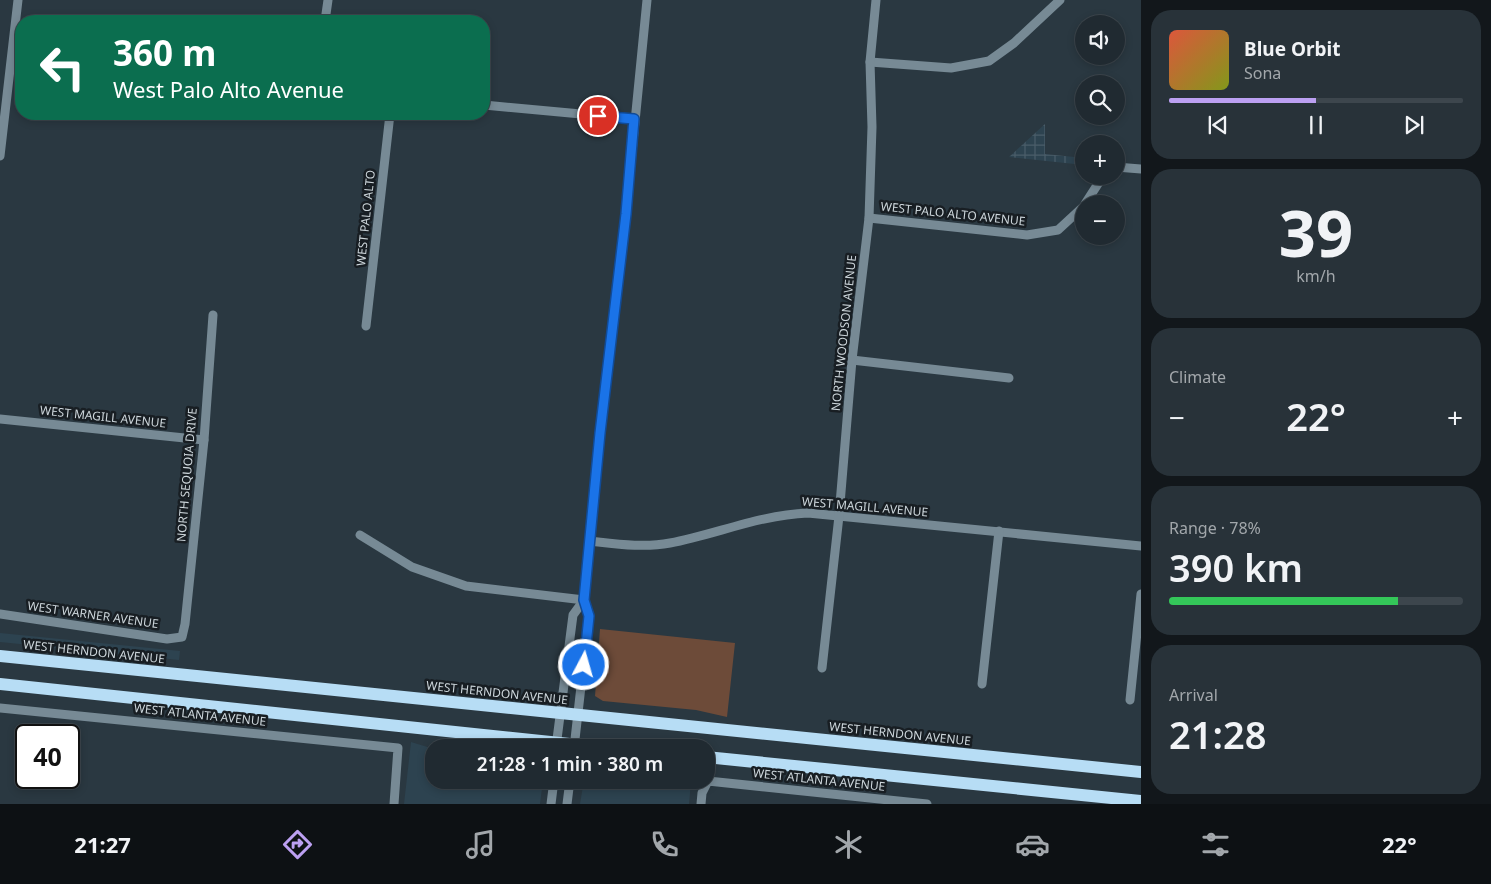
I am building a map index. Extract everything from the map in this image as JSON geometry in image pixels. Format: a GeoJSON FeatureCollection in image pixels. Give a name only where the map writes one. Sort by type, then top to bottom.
{"type":"FeatureCollection","features":[{"type":"Feature","properties":{"kind":"main road","name":"WEST HERNDON AVENUE"},"geometry":{"type":"LineString","coordinates":[[0,656],[1141,772]]}},
{"type":"Feature","properties":{"kind":"main road"},"geometry":{"type":"LineString","coordinates":[[0,684],[502,739]]}},
{"type":"Feature","properties":{"kind":"main road"},"geometry":{"type":"LineString","coordinates":[[715,758],[1141,801]]}},
{"type":"Feature","properties":{"kind":"street"},"geometry":{"type":"LineString","coordinates":[[17,15],[18,0]]}},
{"type":"Feature","properties":{"kind":"street"},"geometry":{"type":"LineString","coordinates":[[326,15],[328,0]]}},
{"type":"Feature","properties":{"kind":"street"},"geometry":{"type":"LineString","coordinates":[[575,739],[589,616],[584,600],[647,0]]}},
{"type":"Feature","properties":{"kind":"street","name":"NORTH WOODSON AVENUE"},"geometry":{"type":"LineString","coordinates":[[822,668],[839,516],[852,360],[869,218],[872,127],[870,62],[876,0]]}},
{"type":"Feature","properties":{"kind":"street"},"geometry":{"type":"LineString","coordinates":[[870,62],[951,68],[989,61],[1014,43],[1060,0]]}},
{"type":"Feature","properties":{"kind":"street"},"geometry":{"type":"LineString","coordinates":[[0,156],[15,61]]}},
{"type":"Feature","properties":{"kind":"street"},"geometry":{"type":"LineString","coordinates":[[490,106],[634,119]]}},
{"type":"Feature","properties":{"kind":"street","name":"WEST PALO ALTO"},"geometry":{"type":"LineString","coordinates":[[366,326],[389,120]]}},
{"type":"Feature","properties":{"kind":"street"},"geometry":{"type":"LineString","coordinates":[[1125,168],[1141,169]]}},
{"type":"Feature","properties":{"kind":"street","name":"WEST PALO ALTO AVENUE"},"geometry":{"type":"LineString","coordinates":[[869,218],[1027,235],[1058,230],[1075,214]]}},
{"type":"Feature","properties":{"kind":"street","name":"NORTH SEQUOIA DRIVE"},"geometry":{"type":"LineString","coordinates":[[182,637],[186,615],[204,440],[213,315]]}},
{"type":"Feature","properties":{"kind":"street"},"geometry":{"type":"LineString","coordinates":[[852,360],[1009,378]]}},
{"type":"Feature","properties":{"kind":"street","name":"WEST MAGILL AVENUE"},"geometry":{"type":"LineString","coordinates":[[0,419],[204,440]]}},
{"type":"Feature","properties":{"kind":"street","name":"WEST MAGILL AVENUE"},"geometry":{"type":"LineString","coordinates":[[590,541],[631,545],[660,544],[691,538],[764,518],[784,514],[808,513],[1141,546]]}},
{"type":"Feature","properties":{"kind":"street"},"geometry":{"type":"LineString","coordinates":[[982,684],[999,531]]}},
{"type":"Feature","properties":{"kind":"street"},"geometry":{"type":"LineString","coordinates":[[360,535],[412,567],[466,586],[584,600]]}},
{"type":"Feature","properties":{"kind":"street"},"geometry":{"type":"LineString","coordinates":[[1130,700],[1141,594]]}},
{"type":"Feature","properties":{"kind":"street"},"geometry":{"type":"LineString","coordinates":[[558,739],[573,615],[584,600]]}},
{"type":"Feature","properties":{"kind":"street","name":"WEST WARNER AVENUE"},"geometry":{"type":"LineString","coordinates":[[0,614],[167,639],[182,637]]}},
{"type":"Feature","properties":{"kind":"street","name":"WEST ATLANTA AVENUE"},"geometry":{"type":"LineString","coordinates":[[0,708],[398,748],[394,804]]}},
{"type":"Feature","properties":{"kind":"street","name":"WEST ATLANTA AVENUE"},"geometry":{"type":"LineString","coordinates":[[701,804],[702,793],[708,781],[927,804]]}},
{"type":"Feature","properties":{"kind":"street"},"geometry":{"type":"LineString","coordinates":[[551,804],[553,789]]}},
{"type":"Feature","properties":{"kind":"street"},"geometry":{"type":"LineString","coordinates":[[567,804],[569,789]]}},
{"type":"Feature","properties":{"kind":"shaded area"},"geometry":{"type":"Polygon","coordinates":[[[1045,124],[1045,154],[1075,157],[1075,164],[1009,157],[1045,124]]]}},
{"type":"Feature","properties":{"kind":"shaded area"},"geometry":{"type":"Polygon","coordinates":[[[600,629],[735,643],[727,717],[696,710],[603,701],[595,696],[600,629]]]}},
{"type":"Feature","properties":{"kind":"shaded area"},"geometry":{"type":"Polygon","coordinates":[[[0,633],[180,651],[179,660],[0,642],[0,633]]]}},
{"type":"Feature","properties":{"kind":"shaded area"},"geometry":{"type":"Polygon","coordinates":[[[411,742],[425,746],[425,789],[542,789],[540,804],[404,804],[411,742]]]}},
{"type":"Feature","properties":{"kind":"shaded area"},"geometry":{"type":"Polygon","coordinates":[[[582,789],[690,789],[689,804],[580,804],[582,789]]]}},
{"type":"Feature","properties":{"kind":"route"},"geometry":{"type":"LineString","coordinates":[[584,665],[589,616],[584,600],[610,340],[626,214],[634,119],[598,116]]}}]}
